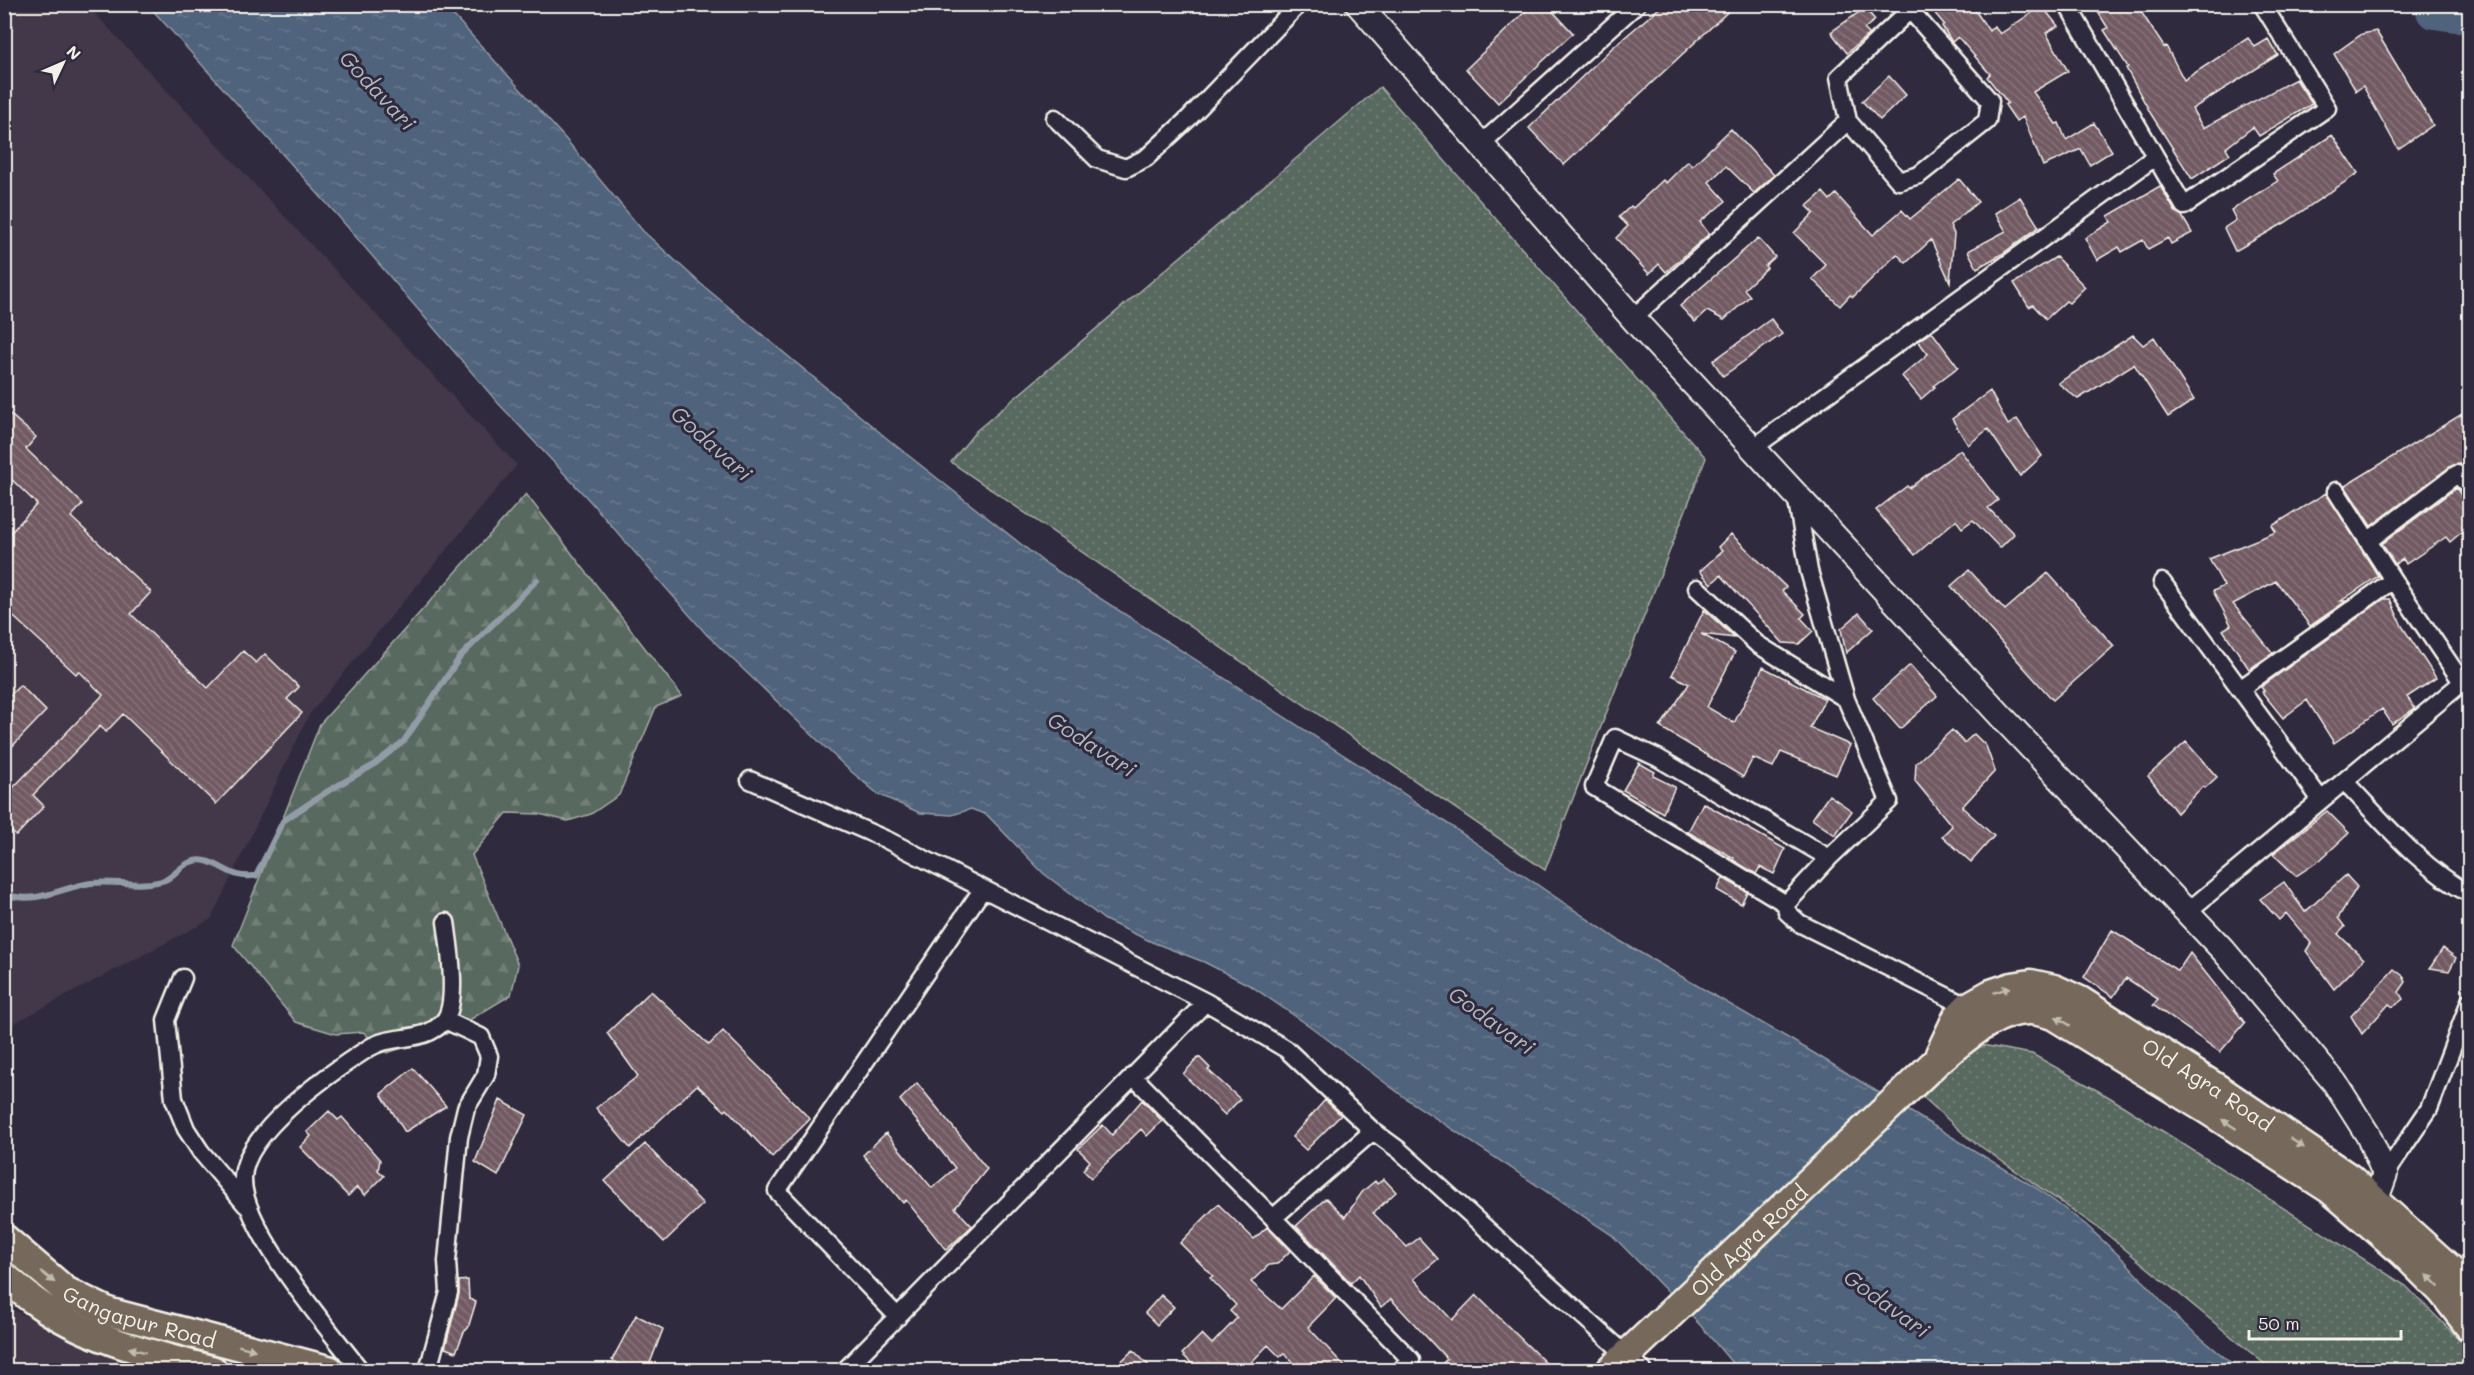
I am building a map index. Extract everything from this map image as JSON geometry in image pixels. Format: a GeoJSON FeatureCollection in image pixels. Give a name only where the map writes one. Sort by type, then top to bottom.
{"type":"FeatureCollection","features":[{"type":"Feature","properties":{"kind":"highway","name":"Old Agra Road"},"geometry":{"type":"LineString","coordinates":[[1937,1061],[1957,1018],[1968,1007],[1991,994],[2012,987],[2031,984],[2054,988],[2079,1001],[2221,1091],[2349,1178],[2369,1210],[2404,1253],[2442,1291],[2469,1327]]}},
{"type":"Feature","properties":{"kind":"highway","name":"Old Agra Road"},"geometry":{"type":"LineString","coordinates":[[1627,1365],[1648,1335],[1937,1061],[1974,1031],[2007,1013],[2030,1010],[2053,1015],[2208,1110],[2330,1190],[2369,1210],[2452,1271],[2469,1293]]}},
{"type":"Feature","properties":{"kind":"main road"},"geometry":{"type":"LineString","coordinates":[[1358,4],[1633,318],[2001,716],[2224,951],[2335,1083],[2368,1136],[2385,1174],[2369,1210]]}},
{"type":"Feature","properties":{"kind":"main road","name":"Gangapur Road"},"geometry":{"type":"LineString","coordinates":[[4,1238],[66,1291],[110,1312],[330,1371]]}},
{"type":"Feature","properties":{"kind":"main road","name":"Gangapur Road"},"geometry":{"type":"LineString","coordinates":[[4,1276],[33,1301],[82,1329],[124,1347],[213,1371]]}},
{"type":"Feature","properties":{"kind":"street"},"geometry":{"type":"LineString","coordinates":[[1056,118],[1097,159],[1126,168],[1146,158],[1189,118],[1299,4]]}},
{"type":"Feature","properties":{"kind":"street"},"geometry":{"type":"LineString","coordinates":[[1481,144],[1637,4]]}},
{"type":"Feature","properties":{"kind":"street"},"geometry":{"type":"LineString","coordinates":[[2067,4],[2184,206],[2327,108],[2262,4]]}},
{"type":"Feature","properties":{"kind":"street"},"geometry":{"type":"LineString","coordinates":[[1910,10],[1990,101],[1987,121],[1919,175],[1899,181],[1848,121],[1839,77],[1910,10]]}},
{"type":"Feature","properties":{"kind":"street"},"geometry":{"type":"LineString","coordinates":[[1633,318],[1848,121]]}},
{"type":"Feature","properties":{"kind":"street"},"geometry":{"type":"LineString","coordinates":[[1753,448],[2155,157]]}},
{"type":"Feature","properties":{"kind":"street"},"geometry":{"type":"LineString","coordinates":[[2368,541],[2457,474],[2469,487]]}},
{"type":"Feature","properties":{"kind":"street"},"geometry":{"type":"LineString","coordinates":[[2187,912],[2466,679],[2393,580],[2336,491]]}},
{"type":"Feature","properties":{"kind":"street"},"geometry":{"type":"LineString","coordinates":[[1786,904],[1829,858],[1889,801],[1846,699],[1809,571],[1796,495]]}},
{"type":"Feature","properties":{"kind":"street"},"geometry":{"type":"LineString","coordinates":[[2240,688],[2393,580]]}},
{"type":"Feature","properties":{"kind":"street"},"geometry":{"type":"LineString","coordinates":[[2162,582],[2321,800]]}},
{"type":"Feature","properties":{"kind":"street"},"geometry":{"type":"LineString","coordinates":[[1697,588],[1757,644],[1846,699]]}},
{"type":"Feature","properties":{"kind":"street"},"geometry":{"type":"LineString","coordinates":[[1786,904],[1594,787],[1615,738],[1658,758],[1829,858]]}},
{"type":"Feature","properties":{"kind":"street"},"geometry":{"type":"LineString","coordinates":[[750,780],[887,840],[1206,1002],[1286,1049],[1373,1131],[1399,1150],[1627,1365]]}},
{"type":"Feature","properties":{"kind":"street"},"geometry":{"type":"LineString","coordinates":[[2344,781],[2404,843],[2452,884],[2469,894]]}},
{"type":"Feature","properties":{"kind":"street"},"geometry":{"type":"LineString","coordinates":[[898,1317],[777,1191],[982,890]]}},
{"type":"Feature","properties":{"kind":"street"},"geometry":{"type":"LineString","coordinates":[[1786,904],[1787,912],[1799,923],[1968,1007]]}},
{"type":"Feature","properties":{"kind":"street"},"geometry":{"type":"LineString","coordinates":[[246,1205],[243,1177],[251,1153],[288,1109],[332,1071],[379,1042],[425,1035],[445,1020],[450,1002],[451,968],[446,922]]}},
{"type":"Feature","properties":{"kind":"street"},"geometry":{"type":"LineString","coordinates":[[183,978],[166,1020],[174,1099],[186,1129],[201,1152],[246,1205],[284,1271],[360,1371]]}},
{"type":"Feature","properties":{"kind":"street"},"geometry":{"type":"LineString","coordinates":[[2385,1174],[2429,1109],[2469,1001]]}},
{"type":"Feature","properties":{"kind":"street"},"geometry":{"type":"LineString","coordinates":[[845,1371],[1206,1002]]}},
{"type":"Feature","properties":{"kind":"street"},"geometry":{"type":"LineString","coordinates":[[428,1371],[449,1292],[447,1261],[459,1137],[466,1108],[486,1075],[489,1056],[481,1037],[445,1020]]}},
{"type":"Feature","properties":{"kind":"street"},"geometry":{"type":"LineString","coordinates":[[1133,1076],[1411,1360],[1401,1371]]}},
{"type":"Feature","properties":{"kind":"street"},"geometry":{"type":"LineString","coordinates":[[1273,1218],[1373,1131]]}},
{"type":"Feature","properties":{"kind":"shaded area"},"geometry":{"type":"Polygon","coordinates":[[[5,5],[87,5],[517,465],[309,715],[211,919],[5,1028],[5,5]]]}},
{"type":"Feature","properties":{"kind":"shaded area"},"geometry":{"type":"Polygon","coordinates":[[[4,1305],[92,1351],[153,1370],[5,1370],[4,1305]]]}},
{"type":"Feature","properties":{"kind":"green space"},"geometry":{"type":"Polygon","coordinates":[[[1380,87],[1706,458],[1545,870],[951,462],[976,431],[1380,87]]]}},
{"type":"Feature","properties":{"kind":"green space"},"geometry":{"type":"Polygon","coordinates":[[[526,494],[682,696],[656,707],[619,795],[591,814],[568,821],[539,814],[507,813],[472,855],[518,965],[511,995],[446,1034],[387,1053],[363,1032],[336,1034],[296,1022],[233,945],[320,724],[526,494]]]}},
{"type":"Feature","properties":{"kind":"green space"},"geometry":{"type":"Polygon","coordinates":[[[1976,1044],[2032,1054],[2109,1097],[2406,1286],[2469,1349],[2469,1370],[2272,1370],[2104,1232],[1967,1137],[1923,1097],[1976,1044]]]}},
{"type":"Feature","properties":{"kind":"water","name":"Godavari"},"geometry":{"type":"Polygon","coordinates":[[[148,5],[444,5],[563,136],[643,231],[701,284],[895,445],[1045,563],[1398,790],[1620,941],[1807,1049],[2038,1189],[2085,1224],[2126,1262],[2179,1320],[2240,1370],[1738,1370],[1701,1326],[1612,1235],[1408,1100],[1311,1027],[1251,986],[1204,962],[1152,942],[1105,920],[1043,873],[987,815],[971,809],[952,815],[920,813],[878,794],[847,768],[707,635],[589,500],[498,403],[338,216],[148,5]]]}},
{"type":"Feature","properties":{"kind":"building"},"geometry":{"type":"Polygon","coordinates":[[[1533,4],[1546,4],[1573,33],[1498,103],[1466,69],[1533,4]]]}},
{"type":"Feature","properties":{"kind":"building"},"geometry":{"type":"Polygon","coordinates":[[[1664,4],[1736,4],[1564,165],[1529,128],[1612,48],[1664,4]]]}},
{"type":"Feature","properties":{"kind":"building"},"geometry":{"type":"Polygon","coordinates":[[[1927,4],[1971,4],[1989,31],[1994,26],[2000,34],[2042,6],[2058,26],[2046,33],[2068,71],[2033,92],[2056,124],[2059,123],[2066,140],[2094,123],[2112,151],[2090,165],[2081,149],[2043,166],[2023,117],[2016,121],[2005,105],[2008,103],[1987,77],[1990,74],[1958,37],[1952,42],[1942,26],[1944,24],[1927,4]]]}},
{"type":"Feature","properties":{"kind":"building"},"geometry":{"type":"Polygon","coordinates":[[[2093,4],[2136,4],[2164,47],[2166,46],[2184,80],[2248,38],[2255,47],[2268,39],[2278,55],[2192,109],[2203,128],[2296,79],[2312,104],[2259,136],[2253,127],[2226,148],[2230,154],[2192,179],[2151,114],[2126,68],[2128,67],[2104,30],[2108,28],[2093,4]]]}},
{"type":"Feature","properties":{"kind":"building"},"geometry":{"type":"Polygon","coordinates":[[[1865,8],[1875,20],[1864,29],[1869,34],[1847,53],[1831,32],[1865,8]]]}},
{"type":"Feature","properties":{"kind":"building"},"geometry":{"type":"Polygon","coordinates":[[[2376,31],[2433,125],[2398,149],[2363,86],[2356,91],[2334,54],[2362,34],[2376,31]]]}},
{"type":"Feature","properties":{"kind":"building"},"geometry":{"type":"Polygon","coordinates":[[[1889,76],[1906,95],[1880,120],[1862,101],[1889,76]]]}},
{"type":"Feature","properties":{"kind":"building"},"geometry":{"type":"Polygon","coordinates":[[[1731,129],[1774,175],[1754,193],[1726,166],[1709,182],[1726,201],[1700,222],[1709,234],[1666,272],[1659,264],[1649,274],[1616,238],[1628,226],[1619,217],[1631,206],[1633,208],[1663,180],[1666,183],[1688,161],[1692,166],[1731,129]]]}},
{"type":"Feature","properties":{"kind":"building"},"geometry":{"type":"Polygon","coordinates":[[[2332,135],[2358,173],[2286,222],[2235,251],[2224,228],[2236,220],[2231,210],[2278,181],[2273,174],[2332,135]]]}},
{"type":"Feature","properties":{"kind":"building"},"geometry":{"type":"Polygon","coordinates":[[[1959,179],[1978,202],[1950,225],[1954,234],[1950,282],[1931,240],[1906,263],[1897,254],[1853,297],[1850,295],[1840,306],[1812,279],[1826,265],[1794,233],[1814,213],[1807,206],[1823,192],[1830,200],[1836,194],[1873,235],[1902,210],[1910,219],[1959,179]]]}},
{"type":"Feature","properties":{"kind":"building"},"geometry":{"type":"Polygon","coordinates":[[[2160,186],[2192,233],[2171,244],[2168,238],[2148,249],[2143,240],[2122,252],[2119,247],[2097,260],[2085,238],[2111,222],[2108,216],[2160,186]]]}},
{"type":"Feature","properties":{"kind":"building"},"geometry":{"type":"Polygon","coordinates":[[[2020,197],[2039,227],[2002,254],[1977,268],[1968,251],[2006,231],[1995,213],[2020,197]]]}},
{"type":"Feature","properties":{"kind":"building"},"geometry":{"type":"Polygon","coordinates":[[[1758,238],[1775,257],[1765,266],[1767,268],[1744,289],[1750,296],[1724,320],[1707,311],[1695,322],[1680,306],[1758,238]]]}},
{"type":"Feature","properties":{"kind":"building"},"geometry":{"type":"Polygon","coordinates":[[[2056,257],[2085,287],[2069,303],[2066,301],[2046,319],[2033,305],[2029,307],[2014,283],[2056,257]]]}},
{"type":"Feature","properties":{"kind":"building"},"geometry":{"type":"Polygon","coordinates":[[[1771,319],[1782,334],[1723,376],[1713,361],[1771,319]]]}},
{"type":"Feature","properties":{"kind":"building"},"geometry":{"type":"Polygon","coordinates":[[[1932,332],[1958,367],[1933,386],[1935,387],[1921,399],[1902,376],[1928,354],[1918,341],[1932,332]]]}},
{"type":"Feature","properties":{"kind":"building"},"geometry":{"type":"Polygon","coordinates":[[[2133,335],[2143,345],[2154,337],[2194,400],[2168,417],[2134,364],[2078,399],[2058,383],[2133,335]]]}},
{"type":"Feature","properties":{"kind":"building"},"geometry":{"type":"Polygon","coordinates":[[[1990,391],[2008,425],[2017,419],[2042,456],[2020,476],[1988,429],[1968,445],[1952,419],[1990,391]]]}},
{"type":"Feature","properties":{"kind":"building"},"geometry":{"type":"Polygon","coordinates":[[[4,409],[36,437],[26,449],[83,504],[71,517],[151,592],[131,614],[208,688],[243,651],[256,663],[265,654],[299,687],[287,699],[302,713],[216,804],[123,714],[106,732],[100,726],[33,795],[44,806],[16,836],[4,825],[4,797],[103,695],[79,671],[76,674],[4,608],[4,540],[37,504],[4,472],[4,409]]]}},
{"type":"Feature","properties":{"kind":"building"},"geometry":{"type":"Polygon","coordinates":[[[2462,414],[2469,426],[2469,458],[2460,464],[2451,466],[2371,526],[2345,486],[2462,414]]]}},
{"type":"Feature","properties":{"kind":"building"},"geometry":{"type":"Polygon","coordinates":[[[1960,450],[1998,500],[1988,508],[2014,534],[2000,548],[1973,520],[1962,528],[1956,520],[1915,555],[1876,510],[1960,450]]]}},
{"type":"Feature","properties":{"kind":"building"},"geometry":{"type":"Polygon","coordinates":[[[2456,488],[2469,507],[2469,526],[2450,542],[2446,537],[2406,564],[2403,559],[2395,564],[2382,544],[2456,488]]]}},
{"type":"Feature","properties":{"kind":"building"},"geometry":{"type":"Polygon","coordinates":[[[2326,493],[2378,576],[2310,626],[2276,581],[2233,604],[2273,653],[2249,669],[2223,630],[2231,625],[2213,591],[2224,586],[2209,559],[2276,532],[2272,526],[2326,493]]]}},
{"type":"Feature","properties":{"kind":"building"},"geometry":{"type":"Polygon","coordinates":[[[1731,534],[1786,587],[1782,591],[1805,614],[1801,618],[1813,631],[1799,644],[1783,643],[1721,575],[1711,584],[1700,571],[1722,551],[1718,547],[1731,534]]]}},
{"type":"Feature","properties":{"kind":"building"},"geometry":{"type":"Polygon","coordinates":[[[1969,570],[2005,610],[2048,573],[2114,646],[2053,700],[1951,586],[1969,570]]]}},
{"type":"Feature","properties":{"kind":"building"},"geometry":{"type":"Polygon","coordinates":[[[2384,599],[2390,599],[2402,626],[2436,678],[2407,697],[2415,708],[2392,724],[2382,709],[2334,743],[2307,700],[2283,718],[2262,692],[2264,691],[2261,687],[2384,599]]]}},
{"type":"Feature","properties":{"kind":"building"},"geometry":{"type":"Polygon","coordinates":[[[1704,610],[1735,638],[1701,634],[1735,652],[1707,707],[1734,723],[1763,667],[1825,699],[1810,728],[1850,745],[1836,775],[1781,752],[1773,767],[1753,758],[1743,777],[1660,727],[1689,684],[1672,675],[1704,610]]]}},
{"type":"Feature","properties":{"kind":"building"},"geometry":{"type":"Polygon","coordinates":[[[1859,613],[1873,629],[1846,653],[1841,629],[1859,613]]]}},
{"type":"Feature","properties":{"kind":"building"},"geometry":{"type":"Polygon","coordinates":[[[1910,665],[1937,696],[1900,729],[1873,698],[1910,665]]]}},
{"type":"Feature","properties":{"kind":"building"},"geometry":{"type":"Polygon","coordinates":[[[20,685],[46,711],[4,755],[4,702],[20,685]]]}},
{"type":"Feature","properties":{"kind":"building"},"geometry":{"type":"Polygon","coordinates":[[[1952,730],[1964,743],[1974,734],[1986,746],[1995,771],[1962,807],[1994,836],[1971,862],[1942,836],[1952,826],[1915,781],[1916,763],[1952,730]]]}},
{"type":"Feature","properties":{"kind":"building"},"geometry":{"type":"Polygon","coordinates":[[[2186,742],[2217,777],[2205,788],[2203,786],[2177,813],[2148,776],[2186,742]]]}},
{"type":"Feature","properties":{"kind":"building"},"geometry":{"type":"Polygon","coordinates":[[[1639,763],[1655,772],[1653,776],[1675,787],[1663,813],[1623,790],[1639,763]]]}},
{"type":"Feature","properties":{"kind":"building"},"geometry":{"type":"Polygon","coordinates":[[[1829,795],[1852,811],[1835,835],[1812,819],[1829,795]]]}},
{"type":"Feature","properties":{"kind":"building"},"geometry":{"type":"Polygon","coordinates":[[[1703,803],[1785,849],[1774,874],[1760,867],[1756,874],[1733,860],[1734,858],[1688,832],[1703,803]]]}},
{"type":"Feature","properties":{"kind":"building"},"geometry":{"type":"Polygon","coordinates":[[[2327,811],[2349,833],[2320,860],[2296,876],[2273,854],[2327,811]]]}},
{"type":"Feature","properties":{"kind":"building"},"geometry":{"type":"Polygon","coordinates":[[[2346,875],[2357,887],[2338,918],[2345,927],[2338,934],[2364,959],[2334,989],[2306,951],[2311,943],[2286,913],[2279,920],[2260,899],[2284,882],[2305,912],[2346,875]]]}},
{"type":"Feature","properties":{"kind":"building"},"geometry":{"type":"Polygon","coordinates":[[[1723,878],[1747,892],[1741,904],[1717,890],[1723,878]]]}},
{"type":"Feature","properties":{"kind":"building"},"geometry":{"type":"Polygon","coordinates":[[[2112,930],[2178,971],[2190,953],[2245,1023],[2220,1052],[2153,1005],[2158,999],[2126,978],[2113,997],[2084,977],[2112,930]]]}},
{"type":"Feature","properties":{"kind":"building"},"geometry":{"type":"Polygon","coordinates":[[[2443,948],[2456,958],[2449,971],[2430,968],[2443,948]]]}},
{"type":"Feature","properties":{"kind":"building"},"geometry":{"type":"Polygon","coordinates":[[[2394,969],[2403,976],[2406,982],[2399,992],[2403,999],[2393,1007],[2389,1004],[2362,1034],[2351,1016],[2394,969]]]}},
{"type":"Feature","properties":{"kind":"building"},"geometry":{"type":"Polygon","coordinates":[[[651,991],[709,1045],[723,1031],[810,1119],[772,1157],[727,1109],[725,1111],[697,1085],[630,1148],[596,1108],[638,1076],[607,1033],[651,991]]]}},
{"type":"Feature","properties":{"kind":"building"},"geometry":{"type":"Polygon","coordinates":[[[1199,1057],[1210,1068],[1208,1070],[1240,1099],[1225,1115],[1183,1074],[1199,1057]]]}},
{"type":"Feature","properties":{"kind":"building"},"geometry":{"type":"Polygon","coordinates":[[[413,1068],[446,1106],[405,1132],[381,1094],[413,1068]]]}},
{"type":"Feature","properties":{"kind":"building"},"geometry":{"type":"Polygon","coordinates":[[[917,1083],[987,1169],[955,1208],[972,1226],[946,1250],[906,1200],[903,1203],[863,1155],[886,1133],[932,1188],[955,1168],[900,1100],[917,1083]]]}},
{"type":"Feature","properties":{"kind":"building"},"geometry":{"type":"Polygon","coordinates":[[[500,1100],[527,1115],[498,1176],[475,1162],[500,1100]]]}},
{"type":"Feature","properties":{"kind":"building"},"geometry":{"type":"Polygon","coordinates":[[[1142,1100],[1162,1121],[1147,1136],[1141,1129],[1091,1178],[1083,1170],[1090,1161],[1078,1149],[1103,1125],[1112,1135],[1142,1100]]]}},
{"type":"Feature","properties":{"kind":"building"},"geometry":{"type":"Polygon","coordinates":[[[1325,1100],[1341,1115],[1306,1150],[1292,1137],[1325,1100]]]}},
{"type":"Feature","properties":{"kind":"building"},"geometry":{"type":"Polygon","coordinates":[[[329,1111],[338,1120],[342,1117],[380,1160],[378,1170],[384,1176],[365,1195],[357,1187],[348,1196],[300,1147],[311,1136],[307,1132],[329,1111]]]}},
{"type":"Feature","properties":{"kind":"building"},"geometry":{"type":"Polygon","coordinates":[[[645,1144],[703,1204],[664,1242],[605,1181],[645,1144]]]}},
{"type":"Feature","properties":{"kind":"building"},"geometry":{"type":"Polygon","coordinates":[[[1384,1179],[1396,1192],[1373,1213],[1407,1247],[1419,1238],[1438,1259],[1414,1279],[1452,1320],[1476,1295],[1554,1371],[1435,1371],[1447,1359],[1391,1299],[1381,1307],[1359,1275],[1351,1283],[1296,1226],[1326,1198],[1345,1217],[1363,1191],[1375,1181],[1377,1184],[1384,1179]]]}},
{"type":"Feature","properties":{"kind":"building"},"geometry":{"type":"Polygon","coordinates":[[[1218,1204],[1254,1239],[1267,1227],[1290,1251],[1277,1264],[1269,1265],[1251,1282],[1281,1309],[1314,1276],[1336,1298],[1308,1327],[1349,1371],[1301,1371],[1284,1353],[1280,1357],[1268,1345],[1243,1371],[1199,1371],[1182,1354],[1202,1334],[1212,1344],[1237,1318],[1230,1311],[1236,1305],[1210,1278],[1213,1276],[1180,1243],[1218,1204]]]}},
{"type":"Feature","properties":{"kind":"building"},"geometry":{"type":"Polygon","coordinates":[[[468,1280],[469,1299],[476,1302],[468,1328],[456,1352],[445,1348],[459,1294],[459,1281],[468,1280]]]}},
{"type":"Feature","properties":{"kind":"building"},"geometry":{"type":"Polygon","coordinates":[[[1161,1295],[1174,1307],[1157,1325],[1145,1313],[1161,1295]]]}},
{"type":"Feature","properties":{"kind":"building"},"geometry":{"type":"Polygon","coordinates":[[[636,1315],[663,1329],[647,1371],[630,1371],[612,1360],[636,1315]]]}},
{"type":"Feature","properties":{"kind":"building"},"geometry":{"type":"Polygon","coordinates":[[[1133,1350],[1154,1371],[1111,1371],[1133,1350]]]}},
{"type":"Feature","properties":{"kind":"waterway"},"geometry":{"type":"LineString","coordinates":[[2433,4],[2434,11],[2470,16]]}},
{"type":"Feature","properties":{"kind":"waterway"},"geometry":{"type":"LineString","coordinates":[[4,902],[11,896],[22,898],[42,896],[91,883],[156,882],[165,880],[184,866],[197,860],[209,862],[240,876],[256,876],[283,821],[328,791],[372,766],[404,741],[460,657],[537,580]]}}]}
